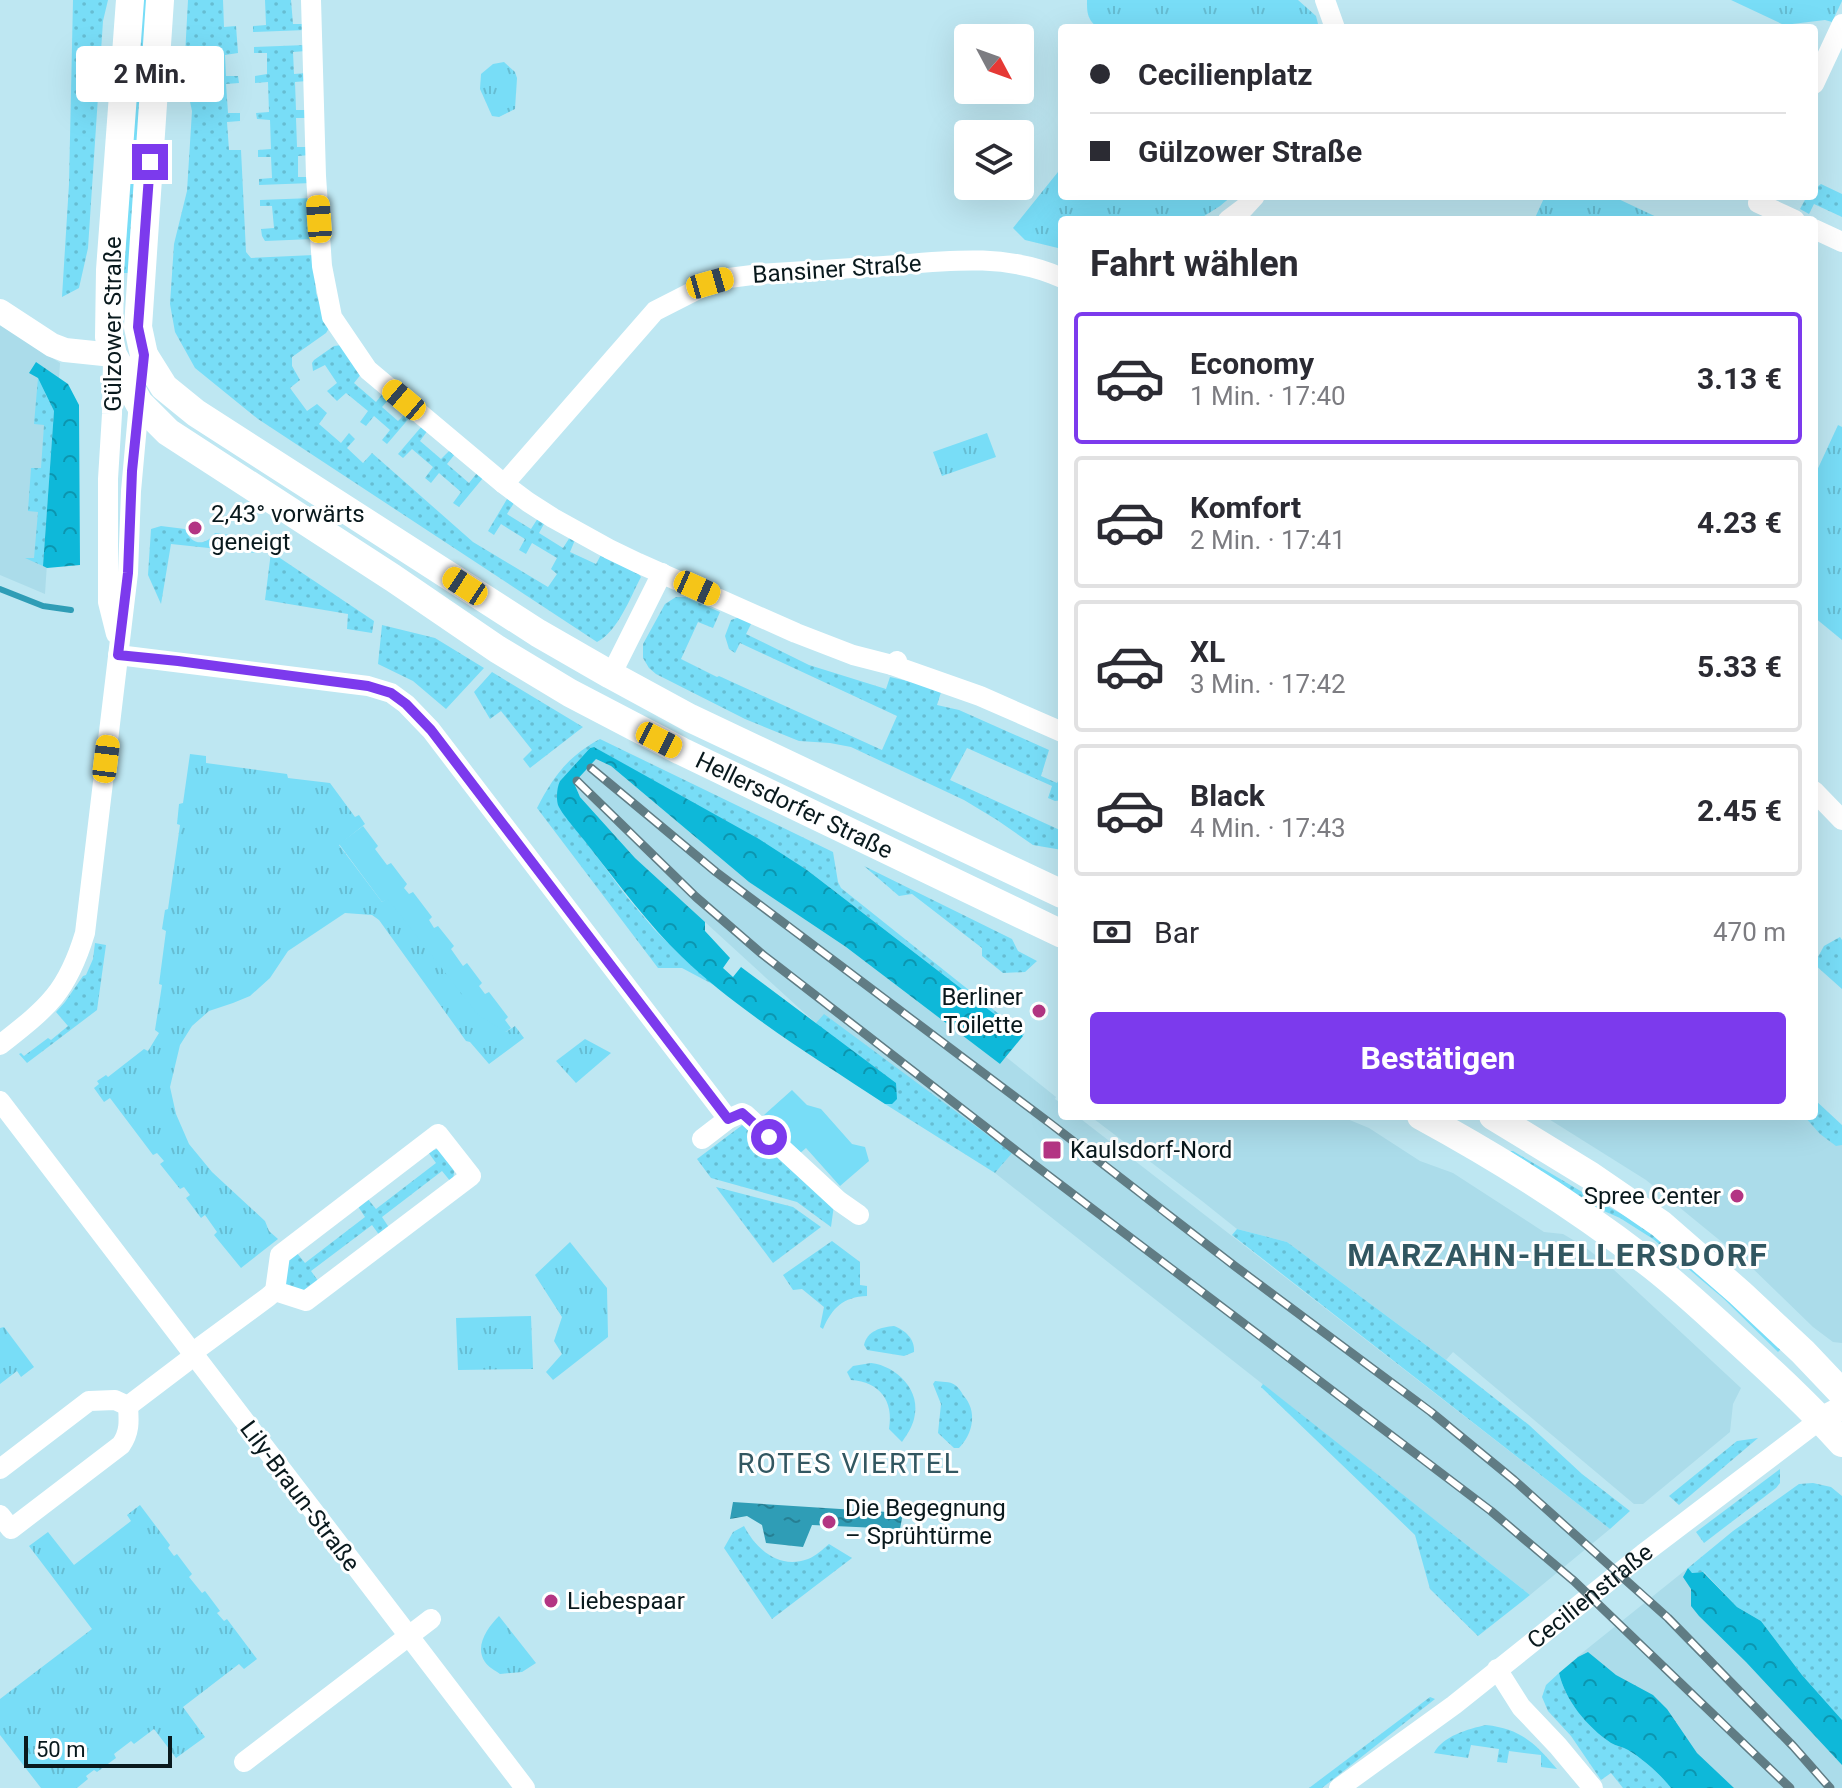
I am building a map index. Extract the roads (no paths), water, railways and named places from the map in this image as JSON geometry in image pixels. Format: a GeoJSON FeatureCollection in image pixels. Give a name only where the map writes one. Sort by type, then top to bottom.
{"type":"FeatureCollection","features":[{"type":"Feature","properties":{"kind":"main road","name":"Gülzower Straße"},"geometry":{"type":"LineString","coordinates":[[113,355],[109,337],[110,270],[130,0]]}},
{"type":"Feature","properties":{"kind":"main road","name":"Gülzower Straße"},"geometry":{"type":"LineString","coordinates":[[139,403],[144,355],[138,327],[160,0]]}},
{"type":"Feature","properties":{"kind":"main road"},"geometry":{"type":"LineString","coordinates":[[113,355],[144,355]]}},
{"type":"Feature","properties":{"kind":"main road","name":"Hellersdorfer Straße"},"geometry":{"type":"LineString","coordinates":[[113,355],[139,403],[168,432],[497,649],[570,693],[681,751],[1058,932]]}},
{"type":"Feature","properties":{"kind":"main road","name":"Hellersdorfer Straße"},"geometry":{"type":"LineString","coordinates":[[144,355],[164,387],[196,413],[538,633],[690,718],[1058,892]]}},
{"type":"Feature","properties":{"kind":"main road"},"geometry":{"type":"LineString","coordinates":[[1428,1120],[1490,1153],[1648,1262],[1760,1361],[1831,1414],[1842,1443]]}},
{"type":"Feature","properties":{"kind":"main road"},"geometry":{"type":"LineString","coordinates":[[1499,1120],[1661,1224],[1721,1275],[1842,1393]]}},
{"type":"Feature","properties":{"kind":"main road"},"geometry":{"type":"LineString","coordinates":[[1490,1153],[1497,1142],[1511,1141],[1573,1180],[1614,1192]]}},
{"type":"Feature","properties":{"kind":"street"},"geometry":{"type":"LineString","coordinates":[[311,0],[322,266],[332,317],[368,370],[504,484],[553,518],[609,549],[810,638],[853,655],[894,663],[1058,730]]}},
{"type":"Feature","properties":{"kind":"street"},"geometry":{"type":"LineString","coordinates":[[1325,0],[1334,24]]}},
{"type":"Feature","properties":{"kind":"street"},"geometry":{"type":"LineString","coordinates":[[1818,75],[1842,24]]}},
{"type":"Feature","properties":{"kind":"street"},"geometry":{"type":"LineString","coordinates":[[1233,216],[1251,200]]}},
{"type":"Feature","properties":{"kind":"street"},"geometry":{"type":"LineString","coordinates":[[1757,206],[1784,216]]}},
{"type":"Feature","properties":{"kind":"street"},"geometry":{"type":"LineString","coordinates":[[1818,231],[1842,242]]}},
{"type":"Feature","properties":{"kind":"street","name":"Bansiner Straße"},"geometry":{"type":"LineString","coordinates":[[504,484],[655,311],[710,283],[760,274],[956,260],[1002,262],[1058,276]]}},
{"type":"Feature","properties":{"kind":"street"},"geometry":{"type":"LineString","coordinates":[[0,311],[52,345],[65,350],[113,355]]}},
{"type":"Feature","properties":{"kind":"street","name":"Gülzower Straße"},"geometry":{"type":"LineString","coordinates":[[113,355],[108,479],[108,602],[118,651]]}},
{"type":"Feature","properties":{"kind":"street","name":"Gülzower Straße"},"geometry":{"type":"LineString","coordinates":[[0,1045],[39,1015],[68,977],[79,952],[88,913],[128,573],[132,471],[139,403]]}},
{"type":"Feature","properties":{"kind":"street"},"geometry":{"type":"LineString","coordinates":[[611,675],[662,573]]}},
{"type":"Feature","properties":{"kind":"street"},"geometry":{"type":"LineString","coordinates":[[118,651],[352,684],[391,693],[406,704],[431,730],[728,1119]]}},
{"type":"Feature","properties":{"kind":"street"},"geometry":{"type":"LineString","coordinates":[[1818,795],[1842,820]]}},
{"type":"Feature","properties":{"kind":"street","name":"Lily-Braun-Straße"},"geometry":{"type":"LineString","coordinates":[[0,1101],[525,1788]]}},
{"type":"Feature","properties":{"kind":"street"},"geometry":{"type":"LineString","coordinates":[[702,1139],[728,1119],[738,1114],[746,1115],[839,1201],[859,1215]]}},
{"type":"Feature","properties":{"kind":"street"},"geometry":{"type":"LineString","coordinates":[[128,1406],[275,1291],[280,1255],[438,1134],[471,1176],[306,1301],[275,1291]]}},
{"type":"Feature","properties":{"kind":"street"},"geometry":{"type":"LineString","coordinates":[[0,1469],[89,1401],[115,1400],[128,1406]]}},
{"type":"Feature","properties":{"kind":"street"},"geometry":{"type":"LineString","coordinates":[[0,1515],[11,1529],[121,1445],[129,1427],[128,1406]]}},
{"type":"Feature","properties":{"kind":"street","name":"Cecilienstraße"},"geometry":{"type":"LineString","coordinates":[[1339,1788],[1454,1705],[1643,1554],[1831,1414]]}},
{"type":"Feature","properties":{"kind":"street"},"geometry":{"type":"LineString","coordinates":[[244,1762],[431,1619]]}},
{"type":"Feature","properties":{"kind":"street"},"geometry":{"type":"LineString","coordinates":[[1497,1669],[1521,1707],[1593,1788]]}},
{"type":"Feature","properties":{"kind":"water","name":"Die Begegnung – Sprühtürme"},"geometry":{"type":"Polygon","coordinates":[[[733,1502],[903,1513],[900,1529],[812,1525],[803,1547],[766,1543],[762,1525],[747,1516],[730,1519],[733,1502]]]}},
{"type":"Feature","properties":{"kind":"waterway"},"geometry":{"type":"LineString","coordinates":[[0,589],[43,606],[71,610]]}},
{"type":"Feature","properties":{"kind":"railway"},"geometry":{"type":"LineString","coordinates":[[591,768],[716,872],[1431,1412],[1514,1480],[1668,1618],[1830,1788]]}},
{"type":"Feature","properties":{"kind":"railway"},"geometry":{"type":"LineString","coordinates":[[577,781],[696,897],[762,954],[1491,1511],[1574,1581],[1790,1788]]}},
{"type":"Feature","properties":{"kind":"place","name":"2,43° vorwärts geneigt"},"geometry":{"type":"Point","coordinates":[195,528]}},
{"type":"Feature","properties":{"kind":"place","name":"Berliner Toilette"},"geometry":{"type":"Point","coordinates":[1039,1011]}},
{"type":"Feature","properties":{"kind":"place","name":"Kaulsdorf-Nord"},"geometry":{"type":"Point","coordinates":[1052,1150]}},
{"type":"Feature","properties":{"kind":"place","name":"Spree Center"},"geometry":{"type":"Point","coordinates":[1737,1196]}},
{"type":"Feature","properties":{"kind":"place","name":"Die Begegnung – Sprühtürme"},"geometry":{"type":"Point","coordinates":[829,1522]}},
{"type":"Feature","properties":{"kind":"place","name":"Liebespaar"},"geometry":{"type":"Point","coordinates":[551,1601]}},
{"type":"Feature","properties":{"kind":"district","name":"MARZAHN-HELLERSDORF"},"geometry":{"type":"Point","coordinates":[1558,1255]}},
{"type":"Feature","properties":{"kind":"district","name":"ROTES VIERTEL"},"geometry":{"type":"Point","coordinates":[849,1463]}}]}
